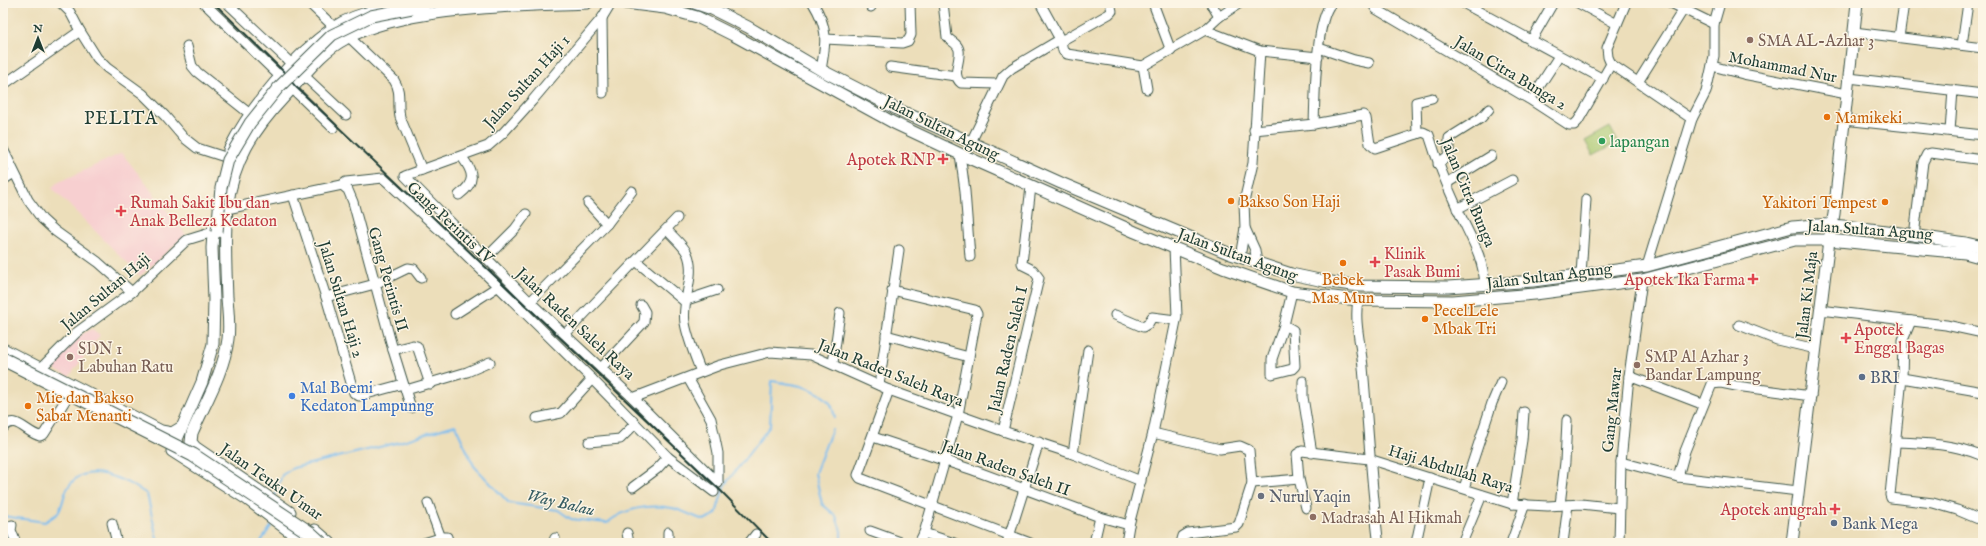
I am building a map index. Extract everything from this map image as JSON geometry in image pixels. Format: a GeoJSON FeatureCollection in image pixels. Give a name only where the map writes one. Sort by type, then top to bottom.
{"type":"FeatureCollection","features":[{"type":"Feature","properties":{"kind":"highway"},"geometry":{"type":"LineString","coordinates":[[3,359],[193,455],[310,533],[321,543]]}},
{"type":"Feature","properties":{"kind":"main road"},"geometry":{"type":"LineString","coordinates":[[218,236],[215,198],[225,157],[240,128],[280,77],[292,64],[334,27],[383,6],[411,6],[429,3]]}},
{"type":"Feature","properties":{"kind":"main road"},"geometry":{"type":"LineString","coordinates":[[218,236],[227,209],[234,171],[242,153],[270,112],[318,58],[349,37],[380,24],[433,14],[486,8],[587,3]]}},
{"type":"Feature","properties":{"kind":"main road","name":"Jalan Sultan Agung"},"geometry":{"type":"LineString","coordinates":[[625,3],[664,8],[697,17],[735,36],[894,123],[1031,187],[1223,268],[1292,292],[1358,300],[1461,301],[1559,291],[1642,280],[1795,240],[1828,240],[1965,253],[1983,258]]}},
{"type":"Feature","properties":{"kind":"main road","name":"Jalan Sultan Agung"},"geometry":{"type":"LineString","coordinates":[[694,3],[712,9],[748,27],[821,70],[899,110],[1062,183],[1228,253],[1292,274],[1359,286],[1448,287],[1485,285],[1581,275],[1647,266],[1792,227],[1831,225],[1966,243],[1983,247]]}},
{"type":"Feature","properties":{"kind":"main road","name":"Jalan Ki Maja"},"geometry":{"type":"LineString","coordinates":[[1792,543],[1811,396],[1828,240],[1844,120],[1857,3]]}},
{"type":"Feature","properties":{"kind":"main road"},"geometry":{"type":"LineString","coordinates":[[179,454],[176,443],[202,382],[213,344],[218,236],[227,186],[234,161],[254,126],[284,91],[335,38],[411,6],[433,14]]}},
{"type":"Feature","properties":{"kind":"main road"},"geometry":{"type":"LineString","coordinates":[[259,103],[270,112]]}},
{"type":"Feature","properties":{"kind":"main road"},"geometry":{"type":"LineString","coordinates":[[894,123],[899,110]]}},
{"type":"Feature","properties":{"kind":"main road"},"geometry":{"type":"LineString","coordinates":[[1055,198],[1062,183]]}},
{"type":"Feature","properties":{"kind":"main road","name":"Jalan Teuku Umar"},"geometry":{"type":"LineString","coordinates":[[218,236],[228,338],[224,359],[192,434],[191,442],[195,447],[289,512],[330,543]]}},
{"type":"Feature","properties":{"kind":"main road"},"geometry":{"type":"LineString","coordinates":[[1223,268],[1228,253]]}},
{"type":"Feature","properties":{"kind":"main road"},"geometry":{"type":"LineString","coordinates":[[1684,257],[1688,268]]}},
{"type":"Feature","properties":{"kind":"main road"},"geometry":{"type":"LineString","coordinates":[[3,349],[167,433],[175,432],[182,426]]}},
{"type":"Feature","properties":{"kind":"main road","name":"Jalan Teuku Umar"},"geometry":{"type":"LineString","coordinates":[[3,365],[68,396],[179,454],[281,524],[305,543]]}},
{"type":"Feature","properties":{"kind":"main road"},"geometry":{"type":"LineString","coordinates":[[129,428],[134,427],[136,424],[134,417]]}},
{"type":"Feature","properties":{"kind":"main road"},"geometry":{"type":"LineString","coordinates":[[226,486],[232,488],[238,487],[239,483],[235,475]]}},
{"type":"Feature","properties":{"kind":"main road"},"geometry":{"type":"LineString","coordinates":[[281,524],[278,520],[280,513],[284,511],[289,512]]}},
{"type":"Feature","properties":{"kind":"street"},"geometry":{"type":"LineString","coordinates":[[61,3],[70,12],[97,58],[107,68],[143,94],[183,137],[196,148],[225,157]]}},
{"type":"Feature","properties":{"kind":"street"},"geometry":{"type":"LineString","coordinates":[[204,3],[333,128]]}},
{"type":"Feature","properties":{"kind":"street"},"geometry":{"type":"LineString","coordinates":[[227,3],[346,115]]}},
{"type":"Feature","properties":{"kind":"street"},"geometry":{"type":"LineString","coordinates":[[309,3],[334,27]]}},
{"type":"Feature","properties":{"kind":"street","name":"Jalan Sultan Haji 1"},"geometry":{"type":"LineString","coordinates":[[405,176],[462,157],[488,146],[503,133],[602,18],[611,3]]}},
{"type":"Feature","properties":{"kind":"street"},"geometry":{"type":"LineString","coordinates":[[813,3],[824,23],[825,39],[821,70]]}},
{"type":"Feature","properties":{"kind":"street"},"geometry":{"type":"LineString","coordinates":[[825,39],[902,43],[908,41],[911,34],[910,3]]}},
{"type":"Feature","properties":{"kind":"street"},"geometry":{"type":"LineString","coordinates":[[943,3],[947,37],[956,43],[959,50],[956,76],[958,81],[961,83],[997,84]]}},
{"type":"Feature","properties":{"kind":"street"},"geometry":{"type":"LineString","coordinates":[[1040,3],[1060,41],[1063,51],[1067,54],[1143,66],[1205,30],[1219,17],[1240,3]]}},
{"type":"Feature","properties":{"kind":"street"},"geometry":{"type":"LineString","coordinates":[[971,142],[1002,76],[1012,68],[1109,14],[1112,11],[1110,3]]}},
{"type":"Feature","properties":{"kind":"street"},"geometry":{"type":"LineString","coordinates":[[1153,3],[1171,51]]}},
{"type":"Feature","properties":{"kind":"street"},"geometry":{"type":"LineString","coordinates":[[1211,3],[1219,17]]}},
{"type":"Feature","properties":{"kind":"street"},"geometry":{"type":"LineString","coordinates":[[1254,130],[1314,124],[1318,52],[1324,21],[1332,3]]}},
{"type":"Feature","properties":{"kind":"street","name":"Jalan Citra Bunga 2"},"geometry":{"type":"LineString","coordinates":[[1372,3],[1376,9],[1569,125],[1574,125],[1578,121],[1611,64]]}},
{"type":"Feature","properties":{"kind":"street"},"geometry":{"type":"LineString","coordinates":[[1462,3],[1603,79]]}},
{"type":"Feature","properties":{"kind":"street"},"geometry":{"type":"LineString","coordinates":[[1531,40],[1553,3]]}},
{"type":"Feature","properties":{"kind":"street"},"geometry":{"type":"LineString","coordinates":[[1578,3],[1617,24]]}},
{"type":"Feature","properties":{"kind":"street"},"geometry":{"type":"LineString","coordinates":[[1626,3],[1607,48],[1608,57],[1611,64],[1692,119]]}},
{"type":"Feature","properties":{"kind":"street"},"geometry":{"type":"LineString","coordinates":[[1671,3],[1714,24]]}},
{"type":"Feature","properties":{"kind":"street"},"geometry":{"type":"LineString","coordinates":[[1647,266],[1692,119],[1706,92],[1712,66],[1714,24],[1720,3]]}},
{"type":"Feature","properties":{"kind":"street"},"geometry":{"type":"LineString","coordinates":[[1899,37],[1904,3]]}},
{"type":"Feature","properties":{"kind":"street"},"geometry":{"type":"LineString","coordinates":[[1962,45],[1968,3]]}},
{"type":"Feature","properties":{"kind":"street"},"geometry":{"type":"LineString","coordinates":[[1638,82],[1683,10]]}},
{"type":"Feature","properties":{"kind":"street"},"geometry":{"type":"LineString","coordinates":[[602,18],[603,92]]}},
{"type":"Feature","properties":{"kind":"street"},"geometry":{"type":"LineString","coordinates":[[1205,30],[1260,51],[1318,52],[1369,63]]}},
{"type":"Feature","properties":{"kind":"street"},"geometry":{"type":"LineString","coordinates":[[3,84],[80,31]]}},
{"type":"Feature","properties":{"kind":"street"},"geometry":{"type":"LineString","coordinates":[[1854,32],[1983,48]]}},
{"type":"Feature","properties":{"kind":"street"},"geometry":{"type":"LineString","coordinates":[[349,37],[394,80],[398,86],[400,96],[398,109],[400,117],[422,170]]}},
{"type":"Feature","properties":{"kind":"street"},"geometry":{"type":"LineString","coordinates":[[187,46],[192,66],[197,72],[250,114]]}},
{"type":"Feature","properties":{"kind":"street"},"geometry":{"type":"LineString","coordinates":[[1240,257],[1245,228],[1244,202],[1253,163],[1260,51]]}},
{"type":"Feature","properties":{"kind":"street"},"geometry":{"type":"LineString","coordinates":[[1535,93],[1558,56]]}},
{"type":"Feature","properties":{"kind":"street"},"geometry":{"type":"LineString","coordinates":[[1143,66],[1147,89]]}},
{"type":"Feature","properties":{"kind":"street","name":"Mohammad Nur"},"geometry":{"type":"LineString","coordinates":[[1712,66],[1743,74],[1847,94]]}},
{"type":"Feature","properties":{"kind":"street"},"geometry":{"type":"LineString","coordinates":[[890,67],[956,76]]}},
{"type":"Feature","properties":{"kind":"street"},"geometry":{"type":"LineString","coordinates":[[1849,78],[1983,94]]}},
{"type":"Feature","properties":{"kind":"street"},"geometry":{"type":"LineString","coordinates":[[1950,131],[1953,90]]}},
{"type":"Feature","properties":{"kind":"street"},"geometry":{"type":"LineString","coordinates":[[1417,134],[1415,104],[1417,101],[1432,98]]}},
{"type":"Feature","properties":{"kind":"street"},"geometry":{"type":"LineString","coordinates":[[1438,164],[1449,155],[1449,138],[1482,118],[1489,109]]}},
{"type":"Feature","properties":{"kind":"street","name":"Jalan Citra Bunga"},"geometry":{"type":"LineString","coordinates":[[1314,124],[1363,115],[1366,118],[1370,144],[1375,148],[1423,132],[1429,135],[1438,164],[1457,209],[1479,251],[1484,271],[1485,285]]}},
{"type":"Feature","properties":{"kind":"street"},"geometry":{"type":"LineString","coordinates":[[1844,120],[1983,135]]}},
{"type":"Feature","properties":{"kind":"street"},"geometry":{"type":"LineString","coordinates":[[3,149],[28,200],[42,219],[55,231],[98,262],[132,292]]}},
{"type":"Feature","properties":{"kind":"street"},"geometry":{"type":"LineString","coordinates":[[1914,236],[1923,162],[1927,154],[1931,153],[1983,160]]}},
{"type":"Feature","properties":{"kind":"street"},"geometry":{"type":"LineString","coordinates":[[960,154],[965,191],[970,257]]}},
{"type":"Feature","properties":{"kind":"street"},"geometry":{"type":"LineString","coordinates":[[1447,183],[1491,156]]}},
{"type":"Feature","properties":{"kind":"street"},"geometry":{"type":"LineString","coordinates":[[459,195],[471,184],[472,179],[462,157]]}},
{"type":"Feature","properties":{"kind":"street"},"geometry":{"type":"LineString","coordinates":[[3,180],[14,173]]}},
{"type":"Feature","properties":{"kind":"street","name":"Jalan Raden Saleh Raya"},"geometry":{"type":"LineString","coordinates":[[405,176],[530,302],[633,398],[720,365],[770,352],[811,355],[833,363],[889,390],[1003,431],[1073,454],[1141,481]]}},
{"type":"Feature","properties":{"kind":"street","name":"Gang Perintis IV"},"geometry":{"type":"LineString","coordinates":[[342,185],[346,182],[382,178],[461,250],[592,379],[668,457],[714,492]]}},
{"type":"Feature","properties":{"kind":"street"},"geometry":{"type":"LineString","coordinates":[[1457,209],[1512,180]]}},
{"type":"Feature","properties":{"kind":"street"},"geometry":{"type":"LineString","coordinates":[[227,209],[293,194],[342,185]]}},
{"type":"Feature","properties":{"kind":"street","name":"Gang Perintis II"},"geometry":{"type":"LineString","coordinates":[[342,185],[348,190],[353,202],[393,350],[411,408]]}},
{"type":"Feature","properties":{"kind":"street","name":"Jalan Raden Saleh I"},"geometry":{"type":"LineString","coordinates":[[1003,431],[1039,278],[1036,272],[1022,263],[1031,187]]}},
{"type":"Feature","properties":{"kind":"street"},"geometry":{"type":"LineString","coordinates":[[530,302],[607,224],[632,191]]}},
{"type":"Feature","properties":{"kind":"street","name":"Jalan Sultan Haji 2"},"geometry":{"type":"LineString","coordinates":[[293,194],[326,297],[354,393],[359,396],[374,392],[430,384],[467,372],[490,362]]}},
{"type":"Feature","properties":{"kind":"street"},"geometry":{"type":"LineString","coordinates":[[1581,275],[1586,200]]}},
{"type":"Feature","properties":{"kind":"street"},"geometry":{"type":"LineString","coordinates":[[588,203],[607,224]]}},
{"type":"Feature","properties":{"kind":"street"},"geometry":{"type":"LineString","coordinates":[[486,258],[515,229],[526,214]]}},
{"type":"Feature","properties":{"kind":"street"},"geometry":{"type":"LineString","coordinates":[[565,334],[677,218]]}},
{"type":"Feature","properties":{"kind":"street"},"geometry":{"type":"LineString","coordinates":[[1245,228],[1255,250],[1257,263]]}},
{"type":"Feature","properties":{"kind":"street"},"geometry":{"type":"LineString","coordinates":[[667,230],[688,257],[690,274],[684,301],[684,322],[701,372]]}},
{"type":"Feature","properties":{"kind":"street","name":"Jalan Sultan Haji"},"geometry":{"type":"LineString","coordinates":[[40,369],[76,333],[132,292],[187,240],[218,236]]}},
{"type":"Feature","properties":{"kind":"street"},"geometry":{"type":"LineString","coordinates":[[1126,543],[1129,524],[1153,433],[1176,320],[1177,311],[1174,248]]}},
{"type":"Feature","properties":{"kind":"street"},"geometry":{"type":"LineString","coordinates":[[879,385],[899,250]]}},
{"type":"Feature","properties":{"kind":"street"},"geometry":{"type":"LineString","coordinates":[[636,261],[684,301]]}},
{"type":"Feature","properties":{"kind":"street"},"geometry":{"type":"LineString","coordinates":[[326,297],[375,284],[408,268],[414,269],[421,278]]}},
{"type":"Feature","properties":{"kind":"street","name":"Gang Mawar"},"geometry":{"type":"LineString","coordinates":[[1619,543],[1621,462],[1629,376],[1642,280]]}},
{"type":"Feature","properties":{"kind":"street"},"geometry":{"type":"LineString","coordinates":[[455,314],[497,287]]}},
{"type":"Feature","properties":{"kind":"street"},"geometry":{"type":"LineString","coordinates":[[684,301],[716,290]]}},
{"type":"Feature","properties":{"kind":"street"},"geometry":{"type":"LineString","coordinates":[[892,290],[976,311],[977,316],[958,415],[944,460],[933,505],[924,533],[918,543]]}},
{"type":"Feature","properties":{"kind":"street"},"geometry":{"type":"LineString","coordinates":[[1284,325],[1294,330],[1295,366],[1292,369],[1272,374],[1272,359],[1284,325],[1292,292]]}},
{"type":"Feature","properties":{"kind":"street"},"geometry":{"type":"LineString","coordinates":[[1358,300],[1356,309],[1363,365],[1369,459],[1378,538]]}},
{"type":"Feature","properties":{"kind":"street"},"geometry":{"type":"LineString","coordinates":[[601,368],[644,322],[645,312],[641,305]]}},
{"type":"Feature","properties":{"kind":"street"},"geometry":{"type":"LineString","coordinates":[[1820,310],[1911,320],[1946,325],[1983,333]]}},
{"type":"Feature","properties":{"kind":"street"},"geometry":{"type":"LineString","coordinates":[[833,363],[840,313]]}},
{"type":"Feature","properties":{"kind":"street"},"geometry":{"type":"LineString","coordinates":[[1115,315],[1144,327],[1154,317],[1176,320]]}},
{"type":"Feature","properties":{"kind":"street"},"geometry":{"type":"LineString","coordinates":[[1911,320],[1903,340],[1902,378],[1896,442],[1889,492],[1891,498],[1933,503],[1957,510],[1983,521]]}},
{"type":"Feature","properties":{"kind":"street"},"geometry":{"type":"LineString","coordinates":[[1739,325],[1777,340],[1816,349]]}},
{"type":"Feature","properties":{"kind":"street"},"geometry":{"type":"LineString","coordinates":[[886,335],[969,357]]}},
{"type":"Feature","properties":{"kind":"street"},"geometry":{"type":"LineString","coordinates":[[393,350],[413,345],[417,346],[430,384]]}},
{"type":"Feature","properties":{"kind":"street"},"geometry":{"type":"LineString","coordinates":[[1073,454],[1088,350]]}},
{"type":"Feature","properties":{"kind":"street"},"geometry":{"type":"LineString","coordinates":[[1629,376],[1702,404]]}},
{"type":"Feature","properties":{"kind":"street"},"geometry":{"type":"LineString","coordinates":[[633,398],[718,483],[718,453],[710,419],[688,378]]}},
{"type":"Feature","properties":{"kind":"street"},"geometry":{"type":"LineString","coordinates":[[1902,378],[1983,392]]}},
{"type":"Feature","properties":{"kind":"street"},"geometry":{"type":"LineString","coordinates":[[537,418],[561,413],[592,379]]}},
{"type":"Feature","properties":{"kind":"street"},"geometry":{"type":"LineString","coordinates":[[1303,382],[1303,397],[1312,453],[1302,451],[1297,454],[1299,479],[1306,508]]}},
{"type":"Feature","properties":{"kind":"street"},"geometry":{"type":"LineString","coordinates":[[1464,488],[1492,403],[1501,382]]}},
{"type":"Feature","properties":{"kind":"street"},"geometry":{"type":"LineString","coordinates":[[1678,477],[1685,451],[1702,404],[1712,384],[1716,382],[1811,396]]}},
{"type":"Feature","properties":{"kind":"street"},"geometry":{"type":"LineString","coordinates":[[889,390],[858,475],[860,478],[933,505],[1008,539],[1030,543]]}},
{"type":"Feature","properties":{"kind":"street"},"geometry":{"type":"LineString","coordinates":[[3,428],[10,422],[14,421],[35,435],[40,436],[44,434],[68,396]]}},
{"type":"Feature","properties":{"kind":"street"},"geometry":{"type":"LineString","coordinates":[[1512,504],[1522,440],[1524,412]]}},
{"type":"Feature","properties":{"kind":"street"},"geometry":{"type":"LineString","coordinates":[[1564,543],[1564,505],[1568,420]]}},
{"type":"Feature","properties":{"kind":"street"},"geometry":{"type":"LineString","coordinates":[[589,442],[620,439],[636,424]]}},
{"type":"Feature","properties":{"kind":"street"},"geometry":{"type":"LineString","coordinates":[[1153,433],[1220,449],[1234,446],[1245,447],[1249,450],[1252,483],[1239,524],[1236,528],[1188,533],[1183,536],[1181,543]]}},
{"type":"Feature","properties":{"kind":"street","name":"Jalan Raden Saleh II"},"geometry":{"type":"LineString","coordinates":[[873,437],[944,460],[1100,517],[1129,524]]}},
{"type":"Feature","properties":{"kind":"street"},"geometry":{"type":"LineString","coordinates":[[1008,539],[1023,488],[1039,442]]}},
{"type":"Feature","properties":{"kind":"street"},"geometry":{"type":"LineString","coordinates":[[1896,442],[1944,445],[1966,449],[1983,456]]}},
{"type":"Feature","properties":{"kind":"street","name":"Haji Abdullah Raya"},"geometry":{"type":"LineString","coordinates":[[1312,453],[1369,459],[1512,504],[1581,504],[1619,508]]}},
{"type":"Feature","properties":{"kind":"street"},"geometry":{"type":"LineString","coordinates":[[633,487],[657,469],[668,457]]}},
{"type":"Feature","properties":{"kind":"street"},"geometry":{"type":"LineString","coordinates":[[1621,462],[1678,477],[1798,491]]}},
{"type":"Feature","properties":{"kind":"street"},"geometry":{"type":"LineString","coordinates":[[1416,543],[1430,478]]}},
{"type":"Feature","properties":{"kind":"street"},"geometry":{"type":"LineString","coordinates":[[1252,483],[1299,479]]}},
{"type":"Feature","properties":{"kind":"street"},"geometry":{"type":"LineString","coordinates":[[1462,543],[1482,495]]}},
{"type":"Feature","properties":{"kind":"street"},"geometry":{"type":"LineString","coordinates":[[428,503],[440,538]]}},
{"type":"Feature","properties":{"kind":"street"},"geometry":{"type":"LineString","coordinates":[[1511,543],[1525,504]]}},
{"type":"Feature","properties":{"kind":"street"},"geometry":{"type":"LineString","coordinates":[[1094,543],[1100,517]]}},
{"type":"Feature","properties":{"kind":"street"},"geometry":{"type":"LineString","coordinates":[[112,523],[117,543]]}},
{"type":"Feature","properties":{"kind":"street"},"geometry":{"type":"LineString","coordinates":[[12,525],[11,530],[16,543]]}},
{"type":"Feature","properties":{"kind":"street"},"geometry":{"type":"LineString","coordinates":[[870,531],[903,543]]}},
{"type":"Feature","properties":{"kind":"street"},"geometry":{"type":"LineString","coordinates":[[668,532],[668,543]]}},
{"type":"Feature","properties":{"kind":"street"},"geometry":{"type":"LineString","coordinates":[[627,533],[629,543]]}},
{"type":"Feature","properties":{"kind":"street"},"geometry":{"type":"LineString","coordinates":[[924,533],[954,543]]}},
{"type":"Feature","properties":{"kind":"street"},"geometry":{"type":"LineString","coordinates":[[749,543],[756,534]]}},
{"type":"Feature","properties":{"kind":"street"},"geometry":{"type":"LineString","coordinates":[[424,543],[447,537],[449,543]]}},
{"type":"Feature","properties":{"kind":"shaded area","name":"Rumah Sakit Ibu dan Anak Belleza Kedaton"},"geometry":{"type":"Polygon","coordinates":[[[122,153],[186,235],[140,276],[52,188],[57,183],[122,153]]]}},
{"type":"Feature","properties":{"kind":"shaded area","name":"SDN 1 Labuhan Ratu"},"geometry":{"type":"Polygon","coordinates":[[[92,329],[100,335],[69,377],[48,366],[69,341],[92,329]]]}},
{"type":"Feature","properties":{"kind":"green space","name":"lapangan"},"geometry":{"type":"Polygon","coordinates":[[[1610,127],[1618,142],[1593,155],[1585,141],[1610,127]]]}},
{"type":"Feature","properties":{"kind":"waterway","name":"Way Balau"},"geometry":{"type":"LineString","coordinates":[[275,495],[282,475],[293,468],[396,443],[455,425],[474,466],[509,503],[558,510],[571,519],[607,523],[629,511],[646,507],[672,508],[704,520],[716,514],[724,486],[770,426],[772,381],[804,387],[818,393],[830,403],[833,408],[835,418]]}},
{"type":"Feature","properties":{"kind":"waterway","name":"Way Balau"},"geometry":{"type":"LineString","coordinates":[[832,429],[815,473],[822,504],[836,516],[841,531],[841,543]]}},
{"type":"Feature","properties":{"kind":"waterway"},"geometry":{"type":"LineString","coordinates":[[3,516],[45,522],[58,513],[67,489],[74,480],[84,475],[94,473],[106,475],[128,483],[147,494],[158,543]]}},
{"type":"Feature","properties":{"kind":"waterway","name":"Way Balau"},"geometry":{"type":"LineString","coordinates":[[260,543],[272,525]]}},
{"type":"Feature","properties":{"kind":"railway"},"geometry":{"type":"LineString","coordinates":[[214,3],[284,72],[295,86],[718,488],[772,543]]}},
{"type":"Feature","properties":{"kind":"place","name":"SMA AL-Azhar 3"},"geometry":{"type":"Point","coordinates":[1750,40]}},
{"type":"Feature","properties":{"kind":"place","name":"Mamikeki"},"geometry":{"type":"Point","coordinates":[1827,117]}},
{"type":"Feature","properties":{"kind":"place","name":"lapangan"},"geometry":{"type":"Point","coordinates":[1602,141]}},
{"type":"Feature","properties":{"kind":"place","name":"Apotek RNP"},"geometry":{"type":"Point","coordinates":[943,159]}},
{"type":"Feature","properties":{"kind":"place","name":"Bakso Son Haji"},"geometry":{"type":"Point","coordinates":[1231,201]}},
{"type":"Feature","properties":{"kind":"place","name":"Yakitori Tempest"},"geometry":{"type":"Point","coordinates":[1885,202]}},
{"type":"Feature","properties":{"kind":"place","name":"Rumah Sakit Ibu dan Anak Belleza Kedaton"},"geometry":{"type":"Point","coordinates":[121,211]}},
{"type":"Feature","properties":{"kind":"place","name":"Klinik Pasak Bumi"},"geometry":{"type":"Point","coordinates":[1375,262]}},
{"type":"Feature","properties":{"kind":"place","name":"Bebek Mas Mun"},"geometry":{"type":"Point","coordinates":[1343,263]}},
{"type":"Feature","properties":{"kind":"place","name":"Apotek Ika Farma"},"geometry":{"type":"Point","coordinates":[1753,279]}},
{"type":"Feature","properties":{"kind":"place","name":"PecelLele Mbak Tri"},"geometry":{"type":"Point","coordinates":[1425,319]}},
{"type":"Feature","properties":{"kind":"place","name":"Apotek Enggal Bagas"},"geometry":{"type":"Point","coordinates":[1846,338]}},
{"type":"Feature","properties":{"kind":"place","name":"SDN 1 Labuhan Ratu"},"geometry":{"type":"Point","coordinates":[70,357]}},
{"type":"Feature","properties":{"kind":"place","name":"SMP Al Azhar 3 Bandar Lampung"},"geometry":{"type":"Point","coordinates":[1637,365]}},
{"type":"Feature","properties":{"kind":"place","name":"BRI"},"geometry":{"type":"Point","coordinates":[1862,377]}},
{"type":"Feature","properties":{"kind":"place","name":"Mal Boemi Kedaton Lampunng"},"geometry":{"type":"Point","coordinates":[292,396]}},
{"type":"Feature","properties":{"kind":"place","name":"Mie dan Bakso Sabar Menanti"},"geometry":{"type":"Point","coordinates":[28,406]}},
{"type":"Feature","properties":{"kind":"place","name":"Nurul Yaqin"},"geometry":{"type":"Point","coordinates":[1261,496]}},
{"type":"Feature","properties":{"kind":"place","name":"Apotek anugrah"},"geometry":{"type":"Point","coordinates":[1835,509]}},
{"type":"Feature","properties":{"kind":"place","name":"Madrasah Al Hikmah"},"geometry":{"type":"Point","coordinates":[1313,517]}},
{"type":"Feature","properties":{"kind":"place","name":"Bank Mega"},"geometry":{"type":"Point","coordinates":[1834,523]}},
{"type":"Feature","properties":{"kind":"district","name":"PELITA"},"geometry":{"type":"Point","coordinates":[121,118]}}]}
